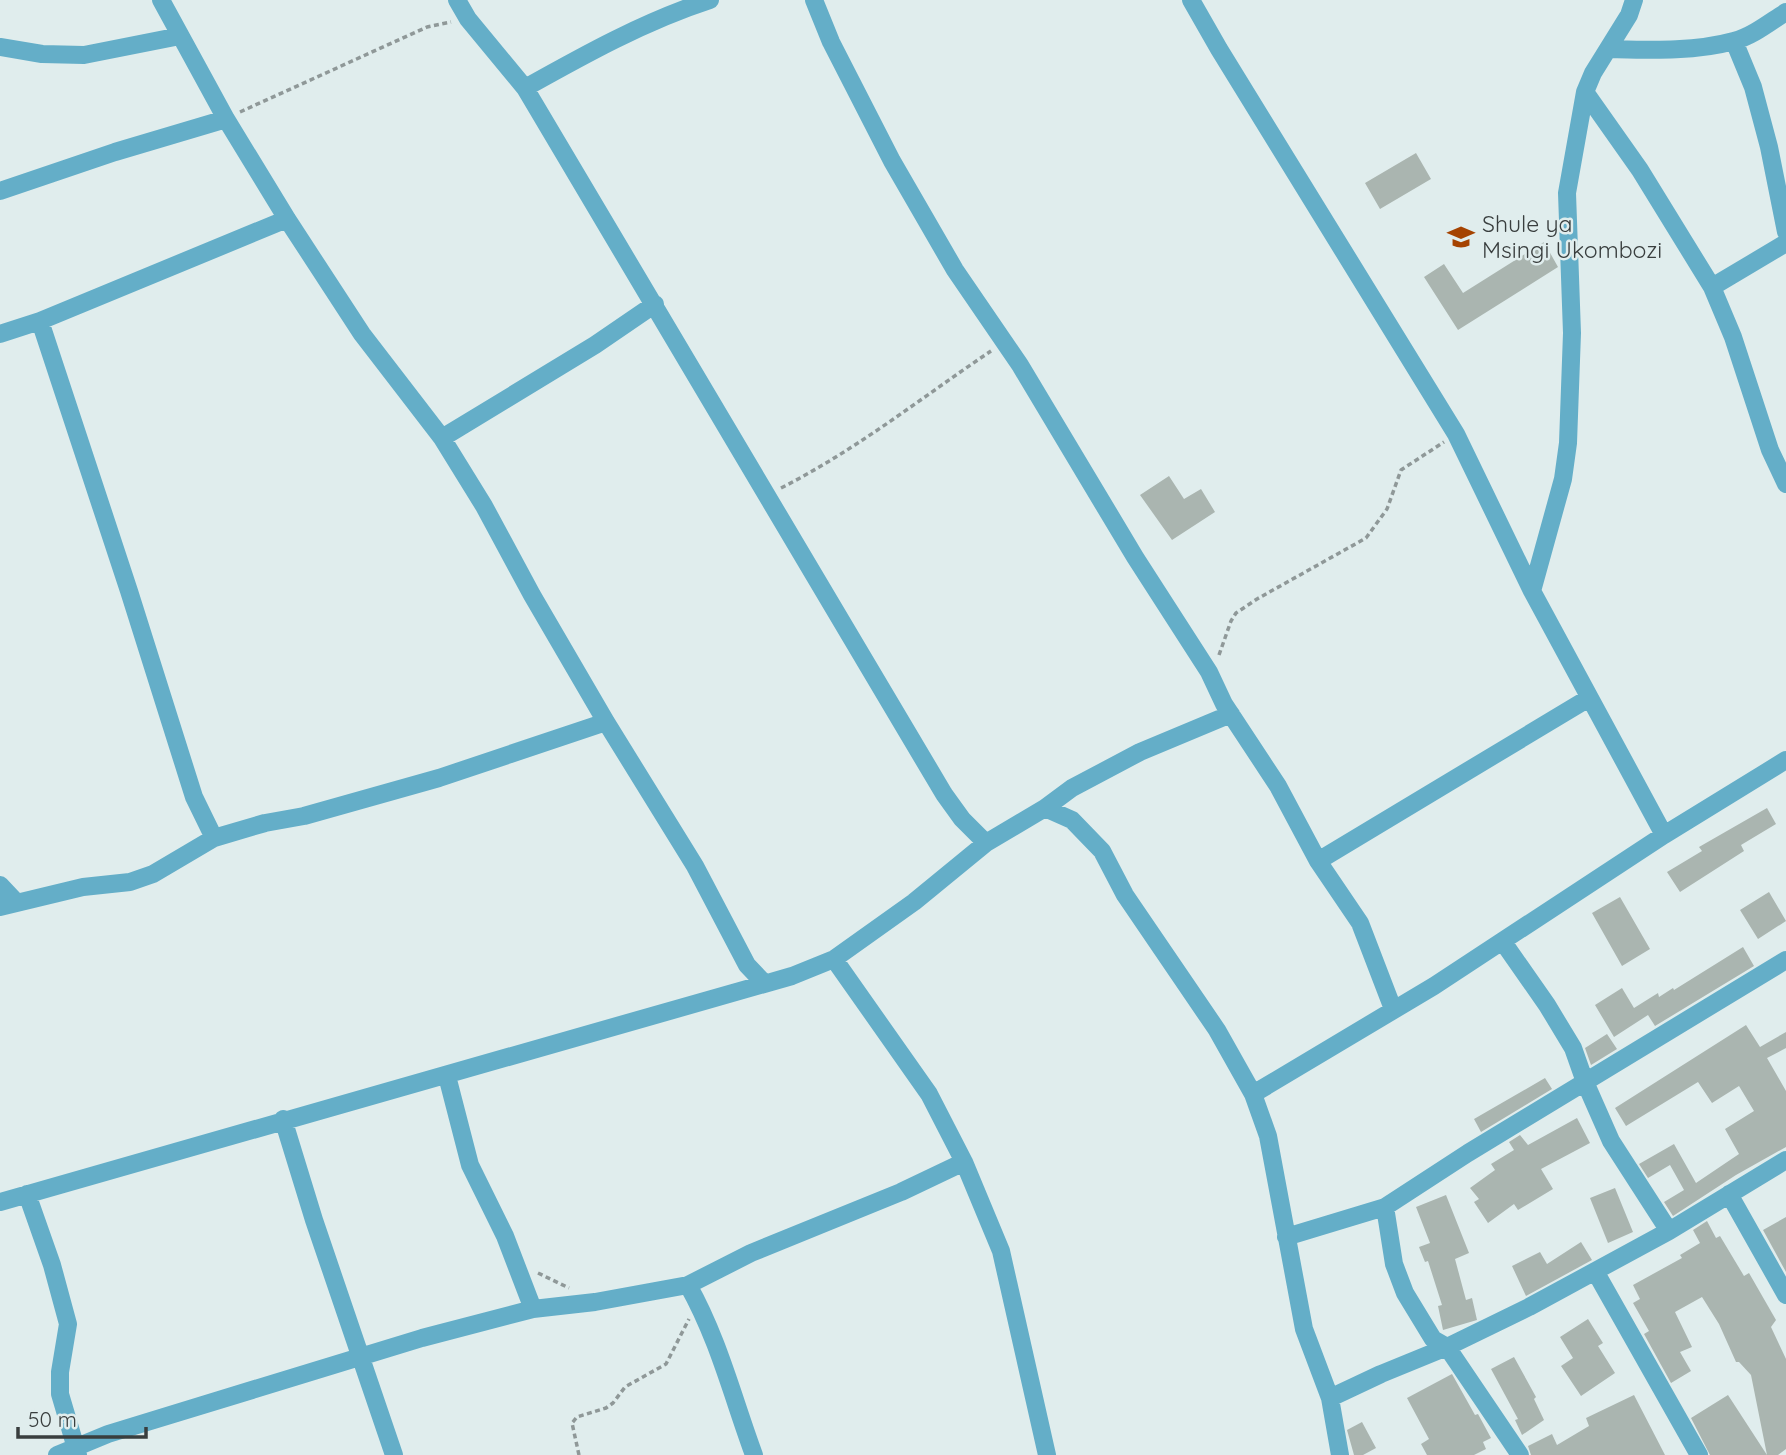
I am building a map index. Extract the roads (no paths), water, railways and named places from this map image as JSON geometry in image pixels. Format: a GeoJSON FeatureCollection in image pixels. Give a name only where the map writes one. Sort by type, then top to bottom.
{"type":"FeatureCollection","features":[{"type":"Feature","properties":{"kind":"street"},"geometry":{"type":"LineString","coordinates":[[161,0],[226,119],[287,219],[362,334],[442,438],[484,506],[606,722],[695,866],[747,965],[765,984]]}},
{"type":"Feature","properties":{"kind":"street"},"geometry":{"type":"LineString","coordinates":[[457,0],[468,19],[525,88],[944,794],[962,819],[986,843]]}},
{"type":"Feature","properties":{"kind":"street"},"geometry":{"type":"LineString","coordinates":[[525,88],[580,57],[690,6],[709,0]]}},
{"type":"Feature","properties":{"kind":"street"},"geometry":{"type":"LineString","coordinates":[[814,0],[831,42],[892,161],[955,270],[1020,365],[1135,557],[1209,672],[1231,714],[1278,786],[1318,861],[1360,923],[1393,1009]]}},
{"type":"Feature","properties":{"kind":"street"},"geometry":{"type":"LineString","coordinates":[[1191,0],[1456,434],[1532,591],[1664,835]]}},
{"type":"Feature","properties":{"kind":"street"},"geometry":{"type":"LineString","coordinates":[[1532,591],[1563,479],[1569,443],[1572,333],[1567,193],[1585,92],[1593,73],[1629,15],[1634,0]]}},
{"type":"Feature","properties":{"kind":"street"},"geometry":{"type":"LineString","coordinates":[[1609,49],[1657,50],[1734,41],[1786,12]]}},
{"type":"Feature","properties":{"kind":"street"},"geometry":{"type":"LineString","coordinates":[[0,47],[42,54],[84,55],[180,36]]}},
{"type":"Feature","properties":{"kind":"street"},"geometry":{"type":"LineString","coordinates":[[1734,41],[1753,87],[1769,147],[1786,232]]}},
{"type":"Feature","properties":{"kind":"street"},"geometry":{"type":"LineString","coordinates":[[1585,92],[1640,170],[1712,288],[1733,337],[1770,450],[1786,484]]}},
{"type":"Feature","properties":{"kind":"street"},"geometry":{"type":"LineString","coordinates":[[0,191],[115,152],[226,119]]}},
{"type":"Feature","properties":{"kind":"street"},"geometry":{"type":"LineString","coordinates":[[0,334],[40,321],[287,219]]}},
{"type":"Feature","properties":{"kind":"street"},"geometry":{"type":"LineString","coordinates":[[1712,288],[1786,243]]}},
{"type":"Feature","properties":{"kind":"street"},"geometry":{"type":"LineString","coordinates":[[442,438],[595,345],[655,304]]}},
{"type":"Feature","properties":{"kind":"street"},"geometry":{"type":"LineString","coordinates":[[40,321],[194,797],[215,838]]}},
{"type":"Feature","properties":{"kind":"street"},"geometry":{"type":"LineString","coordinates":[[1318,861],[1589,698]]}},
{"type":"Feature","properties":{"kind":"street"},"geometry":{"type":"LineString","coordinates":[[0,1202],[792,976],[834,959],[914,902],[986,843],[1072,788],[1140,752],[1231,714]]}},
{"type":"Feature","properties":{"kind":"street"},"geometry":{"type":"LineString","coordinates":[[0,885],[8,905],[83,887],[130,882],[153,874],[215,838],[439,778],[606,722]]}},
{"type":"Feature","properties":{"kind":"street"},"geometry":{"type":"LineString","coordinates":[[1253,1094],[1367,1028],[1664,835],[1786,761]]}},
{"type":"Feature","properties":{"kind":"street"},"geometry":{"type":"LineString","coordinates":[[1045,807],[1072,820],[1101,851],[1125,895],[1217,1030],[1253,1094],[1268,1136],[1304,1329],[1330,1398],[1340,1455]]}},
{"type":"Feature","properties":{"kind":"street"},"geometry":{"type":"LineString","coordinates":[[1503,942],[1573,1048],[1611,1141],[1669,1231]]}},
{"type":"Feature","properties":{"kind":"street"},"geometry":{"type":"LineString","coordinates":[[834,959],[929,1094],[964,1162],[1001,1251],[1047,1455]]}},
{"type":"Feature","properties":{"kind":"street"},"geometry":{"type":"LineString","coordinates":[[1286,1237],[1385,1207],[1786,960]]}},
{"type":"Feature","properties":{"kind":"street"},"geometry":{"type":"LineString","coordinates":[[447,1076],[470,1165],[517,1264],[533,1309]]}},
{"type":"Feature","properties":{"kind":"street"},"geometry":{"type":"LineString","coordinates":[[284,1119],[314,1220],[394,1455]]}},
{"type":"Feature","properties":{"kind":"street"},"geometry":{"type":"LineString","coordinates":[[1330,1398],[1447,1347],[1529,1307],[1669,1231],[1786,1160]]}},
{"type":"Feature","properties":{"kind":"street"},"geometry":{"type":"LineString","coordinates":[[57,1455],[77,1452],[108,1434],[360,1356],[533,1309],[595,1302],[688,1285],[751,1253],[901,1192],[964,1162]]}},
{"type":"Feature","properties":{"kind":"street"},"geometry":{"type":"LineString","coordinates":[[27,1194],[52,1265],[68,1324],[60,1394],[77,1452]]}},
{"type":"Feature","properties":{"kind":"street"},"geometry":{"type":"LineString","coordinates":[[1729,1194],[1786,1294]]}},
{"type":"Feature","properties":{"kind":"street"},"geometry":{"type":"LineString","coordinates":[[1385,1207],[1394,1264],[1405,1293],[1433,1339],[1447,1347],[1520,1455]]}},
{"type":"Feature","properties":{"kind":"street"},"geometry":{"type":"LineString","coordinates":[[1595,1271],[1699,1455]]}},
{"type":"Feature","properties":{"kind":"street"},"geometry":{"type":"LineString","coordinates":[[688,1285],[735,1395],[754,1455]]}},
{"type":"Feature","properties":{"kind":"place","name":"Shule ya Msingi Ukombozi"},"geometry":{"type":"Point","coordinates":[1461,237]}}]}
